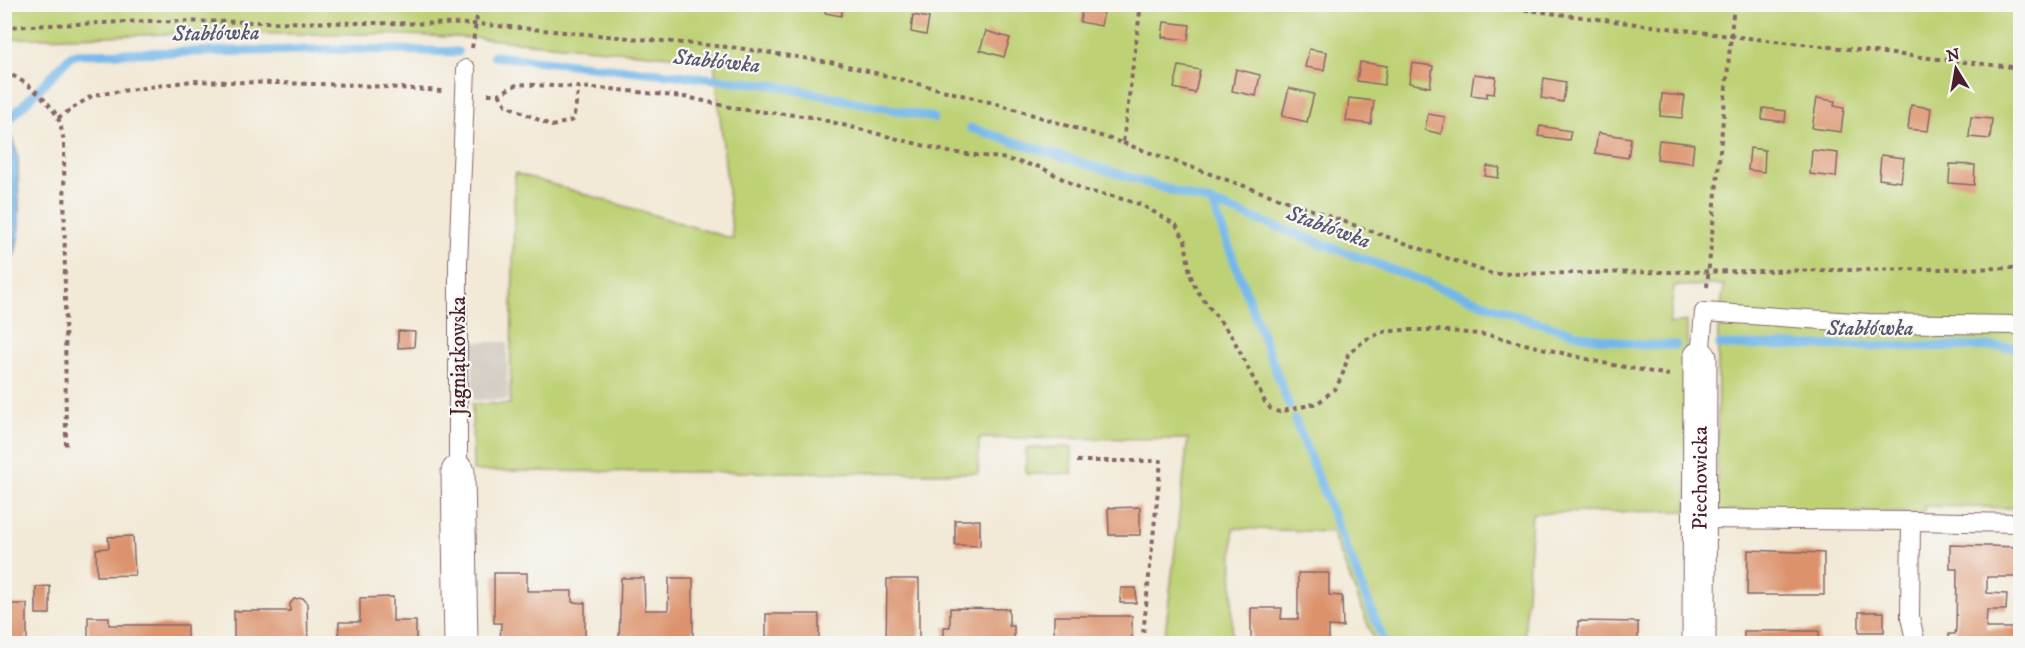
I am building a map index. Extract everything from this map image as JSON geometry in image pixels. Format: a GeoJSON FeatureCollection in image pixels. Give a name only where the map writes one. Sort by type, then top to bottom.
{"type":"FeatureCollection","features":[{"type":"Feature","properties":{"kind":"street","name":"Piechowicka"},"geometry":{"type":"LineString","coordinates":[[1699,644],[1701,369]]}},
{"type":"Feature","properties":{"kind":"street","name":"Jagniątkowska"},"geometry":{"type":"LineString","coordinates":[[458,472],[461,644]]}},
{"type":"Feature","properties":{"kind":"lane","name":"Jagniątkowska"},"geometry":{"type":"LineString","coordinates":[[458,472],[458,263],[466,69]]}},
{"type":"Feature","properties":{"kind":"lane","name":"Piechowicka"},"geometry":{"type":"LineString","coordinates":[[1701,369],[1704,312]]}},
{"type":"Feature","properties":{"kind":"lane"},"geometry":{"type":"LineString","coordinates":[[1704,312],[1868,323],[2020,325]]}},
{"type":"Feature","properties":{"kind":"lane"},"geometry":{"type":"LineString","coordinates":[[1699,519],[2020,523]]}},
{"type":"Feature","properties":{"kind":"lane"},"geometry":{"type":"LineString","coordinates":[[1911,522],[1910,617],[1916,644]]}},
{"type":"Feature","properties":{"kind":"path"},"geometry":{"type":"LineString","coordinates":[[466,69],[475,38],[479,4]]}},
{"type":"Feature","properties":{"kind":"path"},"geometry":{"type":"LineString","coordinates":[[1123,143],[1141,4]]}},
{"type":"Feature","properties":{"kind":"path"},"geometry":{"type":"LineString","coordinates":[[1480,4],[1730,36],[2020,68]]}},
{"type":"Feature","properties":{"kind":"path"},"geometry":{"type":"LineString","coordinates":[[1704,312],[1734,4]]}},
{"type":"Feature","properties":{"kind":"path"},"geometry":{"type":"LineString","coordinates":[[4,27],[148,21],[477,24],[738,48],[836,63],[1001,105],[1123,143],[1492,274],[2020,268]]}},
{"type":"Feature","properties":{"kind":"path"},"geometry":{"type":"LineString","coordinates":[[4,72],[26,84],[46,103],[58,118],[64,141],[66,447]]}},
{"type":"Feature","properties":{"kind":"path"},"geometry":{"type":"LineString","coordinates":[[58,118],[93,95],[192,81],[357,85],[500,94],[518,84],[611,89],[691,98],[738,108],[812,117],[949,153],[1001,158],[1040,167],[1086,191],[1142,205],[1176,225],[1185,240],[1190,274],[1197,291],[1233,338],[1265,402],[1271,409],[1279,412],[1318,403],[1336,388],[1344,371],[1348,354],[1365,339],[1382,332],[1438,330],[1488,335],[1603,363],[1701,369]]}},
{"type":"Feature","properties":{"kind":"path"},"geometry":{"type":"LineString","coordinates":[[500,94],[506,105],[552,126],[573,120],[579,87]]}},
{"type":"Feature","properties":{"kind":"path"},"geometry":{"type":"LineString","coordinates":[[1077,461],[1161,460],[1142,644]]}},
{"type":"Feature","properties":{"kind":"shaded area"},"geometry":{"type":"Polygon","coordinates":[[[472,342],[507,342],[508,400],[473,400],[472,342]]]}},
{"type":"Feature","properties":{"kind":"green space"},"geometry":{"type":"Polygon","coordinates":[[[5,4],[2020,5],[2020,508],[1924,506],[1924,513],[1717,510],[1718,330],[1724,285],[1674,286],[1669,324],[1687,321],[1687,511],[1532,513],[1524,643],[1375,643],[1332,532],[1233,528],[1232,643],[1164,643],[1188,439],[979,438],[978,473],[473,471],[472,404],[510,404],[515,173],[733,239],[714,60],[475,38],[378,34],[173,34],[5,39],[5,4]]]}},
{"type":"Feature","properties":{"kind":"green space"},"geometry":{"type":"Polygon","coordinates":[[[1072,447],[1072,474],[1026,474],[1026,448],[1072,447]]]}},
{"type":"Feature","properties":{"kind":"water"},"geometry":{"type":"Polygon","coordinates":[[[5,127],[14,142],[18,156],[19,229],[15,252],[5,273],[5,127]]]}},
{"type":"Feature","properties":{"kind":"building"},"geometry":{"type":"Polygon","coordinates":[[[827,4],[844,4],[841,16],[825,13],[827,4]]]}},
{"type":"Feature","properties":{"kind":"building"},"geometry":{"type":"Polygon","coordinates":[[[1083,4],[1105,7],[1101,26],[1080,22],[1083,4]]]}},
{"type":"Feature","properties":{"kind":"building"},"geometry":{"type":"Polygon","coordinates":[[[913,15],[929,18],[926,35],[911,32],[913,15]]]}},
{"type":"Feature","properties":{"kind":"building"},"geometry":{"type":"Polygon","coordinates":[[[1164,22],[1190,25],[1188,40],[1162,37],[1164,22]]]}},
{"type":"Feature","properties":{"kind":"building"},"geometry":{"type":"Polygon","coordinates":[[[986,31],[1010,38],[1004,57],[980,50],[986,31]]]}},
{"type":"Feature","properties":{"kind":"building"},"geometry":{"type":"Polygon","coordinates":[[[1309,49],[1327,52],[1324,70],[1305,67],[1309,49]]]}},
{"type":"Feature","properties":{"kind":"building"},"geometry":{"type":"Polygon","coordinates":[[[1360,62],[1387,66],[1384,85],[1357,81],[1360,62]]]}},
{"type":"Feature","properties":{"kind":"building"},"geometry":{"type":"Polygon","coordinates":[[[1412,63],[1433,66],[1430,87],[1409,83],[1412,63]]]}},
{"type":"Feature","properties":{"kind":"building"},"geometry":{"type":"Polygon","coordinates":[[[1179,66],[1200,70],[1195,93],[1174,88],[1179,66]]]}},
{"type":"Feature","properties":{"kind":"building"},"geometry":{"type":"Polygon","coordinates":[[[1236,69],[1260,75],[1256,96],[1232,91],[1236,69]]]}},
{"type":"Feature","properties":{"kind":"building"},"geometry":{"type":"Polygon","coordinates":[[[1474,74],[1496,77],[1494,94],[1487,93],[1487,97],[1471,95],[1474,74]]]}},
{"type":"Feature","properties":{"kind":"building"},"geometry":{"type":"Polygon","coordinates":[[[1544,78],[1566,82],[1563,102],[1541,98],[1544,78]]]}},
{"type":"Feature","properties":{"kind":"building"},"geometry":{"type":"Polygon","coordinates":[[[1289,88],[1314,94],[1307,122],[1282,116],[1289,88]]]}},
{"type":"Feature","properties":{"kind":"building"},"geometry":{"type":"Polygon","coordinates":[[[1662,94],[1685,96],[1682,118],[1660,116],[1662,94]]]}},
{"type":"Feature","properties":{"kind":"building"},"geometry":{"type":"Polygon","coordinates":[[[1349,98],[1374,101],[1371,124],[1346,121],[1349,98]]]}},
{"type":"Feature","properties":{"kind":"building"},"geometry":{"type":"Polygon","coordinates":[[[1817,98],[1835,101],[1834,106],[1844,108],[1841,132],[1812,128],[1817,98]]]}},
{"type":"Feature","properties":{"kind":"building"},"geometry":{"type":"Polygon","coordinates":[[[1911,105],[1931,108],[1928,131],[1908,129],[1911,105]]]}},
{"type":"Feature","properties":{"kind":"building"},"geometry":{"type":"Polygon","coordinates":[[[1763,108],[1786,111],[1785,122],[1762,119],[1763,108]]]}},
{"type":"Feature","properties":{"kind":"building"},"geometry":{"type":"Polygon","coordinates":[[[1428,114],[1445,117],[1441,134],[1425,130],[1428,114]]]}},
{"type":"Feature","properties":{"kind":"building"},"geometry":{"type":"Polygon","coordinates":[[[1971,117],[1992,119],[1990,139],[1969,137],[1971,117]]]}},
{"type":"Feature","properties":{"kind":"building"},"geometry":{"type":"Polygon","coordinates":[[[1540,126],[1571,131],[1569,140],[1538,136],[1540,126]]]}},
{"type":"Feature","properties":{"kind":"building"},"geometry":{"type":"Polygon","coordinates":[[[1598,133],[1631,138],[1628,158],[1595,153],[1598,133]]]}},
{"type":"Feature","properties":{"kind":"building"},"geometry":{"type":"Polygon","coordinates":[[[1659,140],[1694,144],[1692,163],[1657,159],[1659,140]]]}},
{"type":"Feature","properties":{"kind":"building"},"geometry":{"type":"Polygon","coordinates":[[[1750,148],[1765,150],[1764,172],[1748,170],[1750,148]]]}},
{"type":"Feature","properties":{"kind":"building"},"geometry":{"type":"Polygon","coordinates":[[[1812,150],[1838,153],[1836,177],[1810,174],[1812,150]]]}},
{"type":"Feature","properties":{"kind":"building"},"geometry":{"type":"Polygon","coordinates":[[[1881,155],[1904,158],[1901,182],[1879,179],[1881,155]]]}},
{"type":"Feature","properties":{"kind":"building"},"geometry":{"type":"Polygon","coordinates":[[[1950,164],[1975,165],[1974,185],[1949,183],[1950,164]]]}},
{"type":"Feature","properties":{"kind":"building"},"geometry":{"type":"Polygon","coordinates":[[[1487,166],[1500,168],[1498,178],[1485,176],[1487,166]]]}},
{"type":"Feature","properties":{"kind":"building"},"geometry":{"type":"Polygon","coordinates":[[[398,331],[415,332],[414,347],[398,348],[398,331]]]}},
{"type":"Feature","properties":{"kind":"building"},"geometry":{"type":"Polygon","coordinates":[[[1140,507],[1140,535],[1109,535],[1108,508],[1140,507]]]}},
{"type":"Feature","properties":{"kind":"building"},"geometry":{"type":"Polygon","coordinates":[[[955,520],[980,520],[980,546],[955,545],[955,520]]]}},
{"type":"Feature","properties":{"kind":"building"},"geometry":{"type":"Polygon","coordinates":[[[133,536],[135,575],[97,576],[96,549],[109,548],[108,537],[133,536]]]}},
{"type":"Feature","properties":{"kind":"building"},"geometry":{"type":"Polygon","coordinates":[[[1950,545],[2020,547],[2020,577],[1987,577],[1987,593],[2007,594],[2006,610],[1987,610],[1986,628],[2020,628],[2020,644],[1948,644],[1949,634],[1955,634],[1956,628],[1957,569],[1950,569],[1950,545]]]}},
{"type":"Feature","properties":{"kind":"building"},"geometry":{"type":"Polygon","coordinates":[[[1748,550],[1824,553],[1824,595],[1747,595],[1748,550]]]}},
{"type":"Feature","properties":{"kind":"building"},"geometry":{"type":"Polygon","coordinates":[[[494,573],[527,573],[527,591],[572,591],[572,602],[585,603],[585,641],[581,641],[581,644],[500,644],[501,623],[494,623],[494,573]]]}},
{"type":"Feature","properties":{"kind":"building"},"geometry":{"type":"Polygon","coordinates":[[[1298,573],[1329,573],[1329,595],[1342,596],[1343,627],[1329,626],[1329,644],[1251,644],[1251,608],[1282,608],[1281,619],[1298,619],[1298,573]]]}},
{"type":"Feature","properties":{"kind":"building"},"geometry":{"type":"Polygon","coordinates":[[[621,578],[644,578],[645,610],[668,610],[669,578],[693,578],[693,644],[619,644],[621,578]]]}},
{"type":"Feature","properties":{"kind":"building"},"geometry":{"type":"Polygon","coordinates":[[[887,579],[919,579],[919,644],[886,644],[887,579]]]}},
{"type":"Feature","properties":{"kind":"building"},"geometry":{"type":"Polygon","coordinates":[[[50,586],[50,614],[36,614],[36,587],[50,586]]]}},
{"type":"Feature","properties":{"kind":"building"},"geometry":{"type":"Polygon","coordinates":[[[1121,588],[1136,588],[1136,603],[1120,603],[1121,588]]]}},
{"type":"Feature","properties":{"kind":"building"},"geometry":{"type":"Polygon","coordinates":[[[393,597],[393,621],[416,621],[416,640],[420,640],[420,644],[335,644],[335,641],[338,641],[339,622],[360,622],[360,598],[393,597]]]}},
{"type":"Feature","properties":{"kind":"building"},"geometry":{"type":"Polygon","coordinates":[[[303,598],[307,603],[308,644],[234,644],[234,611],[290,611],[290,604],[294,599],[303,598]]]}},
{"type":"Feature","properties":{"kind":"building"},"geometry":{"type":"Polygon","coordinates":[[[9,604],[27,604],[27,644],[4,644],[4,627],[9,627],[9,604]]]}},
{"type":"Feature","properties":{"kind":"building"},"geometry":{"type":"Polygon","coordinates":[[[950,608],[1009,609],[1009,626],[1014,626],[1014,639],[1009,639],[1009,644],[944,644],[944,627],[950,627],[950,608]]]}},
{"type":"Feature","properties":{"kind":"building"},"geometry":{"type":"Polygon","coordinates":[[[1859,612],[1884,612],[1884,632],[1859,632],[1859,612]]]}},
{"type":"Feature","properties":{"kind":"building"},"geometry":{"type":"Polygon","coordinates":[[[766,614],[819,614],[819,644],[766,644],[766,614]]]}},
{"type":"Feature","properties":{"kind":"building"},"geometry":{"type":"Polygon","coordinates":[[[1054,616],[1132,616],[1132,644],[1049,644],[1049,638],[1054,635],[1054,616]]]}},
{"type":"Feature","properties":{"kind":"building"},"geometry":{"type":"Polygon","coordinates":[[[88,617],[109,617],[109,625],[187,625],[187,644],[88,644],[88,617]]]}},
{"type":"Feature","properties":{"kind":"building"},"geometry":{"type":"Polygon","coordinates":[[[1578,621],[1638,622],[1638,644],[1578,644],[1578,621]]]}},
{"type":"Feature","properties":{"kind":"building"},"geometry":{"type":"Polygon","coordinates":[[[1744,631],[1819,631],[1819,644],[1744,644],[1744,631]]]}},
{"type":"Feature","properties":{"kind":"waterway","name":"Stabłówka"},"geometry":{"type":"LineString","coordinates":[[4,125],[71,56],[76,54],[359,49],[458,52]]}},
{"type":"Feature","properties":{"kind":"waterway","name":"Stabłówka"},"geometry":{"type":"LineString","coordinates":[[494,56],[773,85],[934,118]]}},
{"type":"Feature","properties":{"kind":"waterway","name":"Stabłówka"},"geometry":{"type":"LineString","coordinates":[[970,128],[1212,203],[1523,318],[1584,336],[1641,345],[1676,345]]}},
{"type":"Feature","properties":{"kind":"waterway"},"geometry":{"type":"LineString","coordinates":[[1212,203],[1289,405]]}},
{"type":"Feature","properties":{"kind":"waterway","name":"Stabłówka"},"geometry":{"type":"LineString","coordinates":[[1720,345],[2020,347]]}},
{"type":"Feature","properties":{"kind":"waterway"},"geometry":{"type":"LineString","coordinates":[[1295,420],[1385,644]]}}]}
